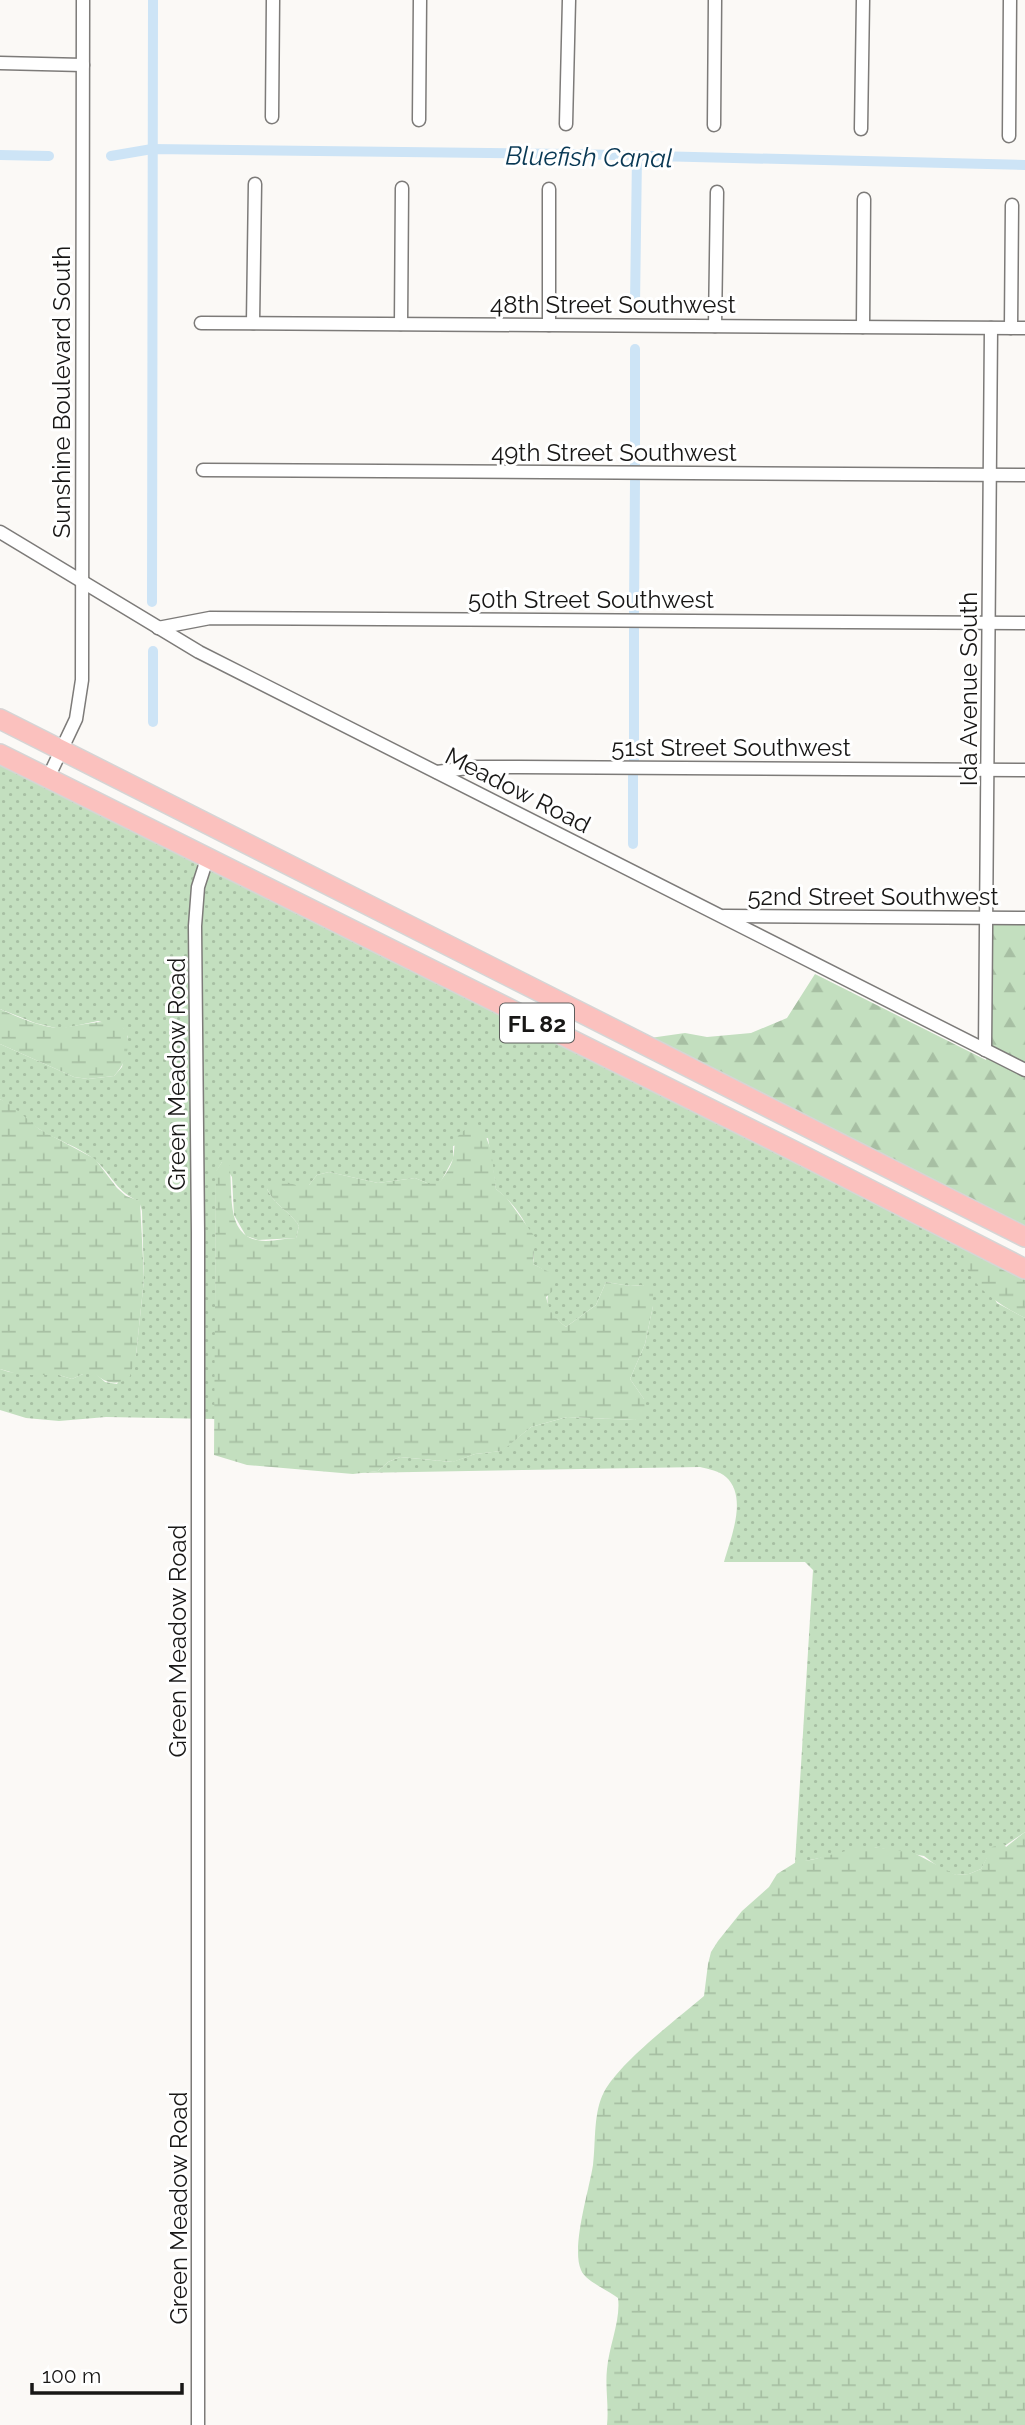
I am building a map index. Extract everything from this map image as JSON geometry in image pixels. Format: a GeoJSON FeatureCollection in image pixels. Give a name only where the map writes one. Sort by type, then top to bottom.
{"type":"FeatureCollection","features":[{"type":"Feature","properties":{"kind":"highway","name":"FL 82"},"geometry":{"type":"LineString","coordinates":[[0,719],[1025,1237]]}},
{"type":"Feature","properties":{"kind":"highway","name":"FL 82"},"geometry":{"type":"LineString","coordinates":[[0,754],[1025,1269]]}},
{"type":"Feature","properties":{"kind":"street","name":"Sunshine Boulevard South"},"geometry":{"type":"LineString","coordinates":[[48,778],[76,719],[81,694],[83,0]]}},
{"type":"Feature","properties":{"kind":"street"},"geometry":{"type":"LineString","coordinates":[[272,117],[273,0]]}},
{"type":"Feature","properties":{"kind":"street"},"geometry":{"type":"LineString","coordinates":[[419,120],[420,0]]}},
{"type":"Feature","properties":{"kind":"street"},"geometry":{"type":"LineString","coordinates":[[566,124],[569,0]]}},
{"type":"Feature","properties":{"kind":"street"},"geometry":{"type":"LineString","coordinates":[[714,125],[715,0]]}},
{"type":"Feature","properties":{"kind":"street"},"geometry":{"type":"LineString","coordinates":[[862,129],[863,0]]}},
{"type":"Feature","properties":{"kind":"street"},"geometry":{"type":"LineString","coordinates":[[1009,136],[1010,0]]}},
{"type":"Feature","properties":{"kind":"street"},"geometry":{"type":"LineString","coordinates":[[0,63],[83,65]]}},
{"type":"Feature","properties":{"kind":"street"},"geometry":{"type":"LineString","coordinates":[[254,323],[255,184]]}},
{"type":"Feature","properties":{"kind":"street"},"geometry":{"type":"LineString","coordinates":[[401,324],[402,188]]}},
{"type":"Feature","properties":{"kind":"street"},"geometry":{"type":"LineString","coordinates":[[549,189],[549,325]]}},
{"type":"Feature","properties":{"kind":"street"},"geometry":{"type":"LineString","coordinates":[[715,326],[716,192]]}},
{"type":"Feature","properties":{"kind":"street"},"geometry":{"type":"LineString","coordinates":[[863,327],[864,199]]}},
{"type":"Feature","properties":{"kind":"street"},"geometry":{"type":"LineString","coordinates":[[1011,328],[1012,205]]}},
{"type":"Feature","properties":{"kind":"street","name":"48th Street Southwest"},"geometry":{"type":"LineString","coordinates":[[201,323],[1025,328]]}},
{"type":"Feature","properties":{"kind":"street","name":"Ida Avenue South"},"geometry":{"type":"LineString","coordinates":[[985,1050],[991,328]]}},
{"type":"Feature","properties":{"kind":"street","name":"49th Street Southwest"},"geometry":{"type":"LineString","coordinates":[[204,470],[1025,475]]}},
{"type":"Feature","properties":{"kind":"street","name":"Meadow Road"},"geometry":{"type":"LineString","coordinates":[[0,532],[199,652],[1025,1070]]}},
{"type":"Feature","properties":{"kind":"street","name":"50th Street Southwest"},"geometry":{"type":"LineString","coordinates":[[159,628],[210,618],[1025,623]]}},
{"type":"Feature","properties":{"kind":"street","name":"51st Street Southwest"},"geometry":{"type":"LineString","coordinates":[[437,772],[475,767],[1025,770]]}},
{"type":"Feature","properties":{"kind":"street","name":"Green Meadow Road"},"geometry":{"type":"LineString","coordinates":[[198,2425],[198,1232],[195,926],[198,887],[207,859]]}},
{"type":"Feature","properties":{"kind":"street","name":"52nd Street Southwest"},"geometry":{"type":"LineString","coordinates":[[720,916],[1025,918]]}},
{"type":"Feature","properties":{"kind":"green space"},"geometry":{"type":"Polygon","coordinates":[[[0,761],[963,1244],[997,1303],[1025,1318],[1025,1832],[987,1858],[981,1869],[969,1874],[956,1875],[944,1871],[924,1856],[874,1847],[795,1863],[813,1570],[805,1562],[724,1562],[734,1529],[737,1506],[733,1485],[721,1473],[700,1467],[358,1473],[378,1471],[388,1462],[400,1457],[452,1462],[475,1454],[501,1451],[531,1427],[567,1417],[635,1420],[644,1399],[630,1379],[645,1344],[653,1306],[643,1285],[606,1282],[596,1305],[566,1327],[558,1321],[548,1304],[555,1276],[533,1264],[534,1253],[525,1222],[512,1204],[496,1189],[488,1138],[453,1146],[453,1159],[440,1183],[427,1183],[415,1178],[378,1183],[329,1172],[317,1175],[309,1185],[267,1189],[299,1226],[296,1238],[258,1240],[246,1236],[234,1215],[232,1177],[222,1162],[216,1172],[215,1419],[106,1417],[59,1421],[26,1418],[0,1410],[0,1369],[59,1375],[72,1379],[83,1374],[96,1374],[105,1382],[117,1384],[136,1355],[144,1279],[142,1211],[139,1201],[120,1189],[102,1166],[90,1156],[39,1129],[0,1099],[0,1044],[74,1077],[88,1079],[114,1076],[122,1067],[128,1037],[123,1028],[98,1021],[60,1029],[35,1023],[0,1009],[0,761]]]}},
{"type":"Feature","properties":{"kind":"green space"},"geometry":{"type":"Polygon","coordinates":[[[991,918],[1025,918],[1025,1231],[643,1039],[685,1033],[707,1037],[751,1033],[787,1018],[815,974],[986,1060],[991,918]]]}},
{"type":"Feature","properties":{"kind":"green space"},"geometry":{"type":"Polygon","coordinates":[[[0,1009],[35,1023],[57,1028],[99,1022],[120,1025],[126,1031],[127,1052],[114,1076],[88,1079],[74,1077],[0,1044],[0,1009]]]}},
{"type":"Feature","properties":{"kind":"green space"},"geometry":{"type":"Polygon","coordinates":[[[0,1099],[39,1129],[95,1159],[117,1188],[126,1196],[140,1201],[144,1279],[136,1355],[129,1379],[111,1382],[95,1374],[83,1374],[72,1379],[59,1375],[21,1375],[0,1369],[0,1099]]]}},
{"type":"Feature","properties":{"kind":"green space"},"geometry":{"type":"Polygon","coordinates":[[[469,1127],[482,1127],[491,1150],[496,1189],[506,1197],[535,1237],[533,1264],[555,1275],[555,1289],[546,1297],[551,1310],[562,1324],[566,1327],[596,1305],[606,1282],[643,1285],[653,1293],[645,1344],[630,1379],[644,1399],[645,1413],[635,1420],[567,1417],[531,1427],[502,1451],[475,1454],[453,1462],[400,1457],[388,1462],[378,1471],[353,1474],[247,1465],[214,1455],[216,1171],[222,1162],[229,1163],[232,1208],[239,1228],[247,1236],[257,1240],[296,1238],[299,1226],[267,1189],[272,1178],[296,1185],[309,1185],[317,1175],[329,1172],[378,1183],[415,1178],[427,1183],[439,1183],[452,1162],[455,1142],[469,1127]]]}},
{"type":"Feature","properties":{"kind":"green space"},"geometry":{"type":"Polygon","coordinates":[[[963,1244],[1025,1275],[1025,1318],[992,1298],[974,1280],[967,1269],[963,1244]]]}},
{"type":"Feature","properties":{"kind":"green space"},"geometry":{"type":"Polygon","coordinates":[[[1025,1832],[1025,2425],[607,2425],[607,2369],[618,2315],[618,2298],[583,2274],[578,2260],[578,2248],[593,2165],[598,2109],[600,2100],[612,2080],[650,2041],[704,1996],[711,1952],[718,1941],[742,1911],[769,1887],[777,1874],[798,1861],[861,1847],[874,1847],[912,1852],[956,1875],[969,1874],[981,1869],[992,1847],[1004,1844],[1006,1847],[1025,1832]]]}},
{"type":"Feature","properties":{"kind":"waterway"},"geometry":{"type":"LineString","coordinates":[[152,602],[153,0]]}},
{"type":"Feature","properties":{"kind":"waterway","name":"Bluefish Canal"},"geometry":{"type":"LineString","coordinates":[[111,156],[152,149],[574,154],[1025,165]]}},
{"type":"Feature","properties":{"kind":"waterway"},"geometry":{"type":"LineString","coordinates":[[0,155],[49,156]]}},
{"type":"Feature","properties":{"kind":"waterway"},"geometry":{"type":"LineString","coordinates":[[635,305],[637,155]]}},
{"type":"Feature","properties":{"kind":"waterway"},"geometry":{"type":"LineString","coordinates":[[635,349],[635,465]]}},
{"type":"Feature","properties":{"kind":"waterway"},"geometry":{"type":"LineString","coordinates":[[634,612],[635,481]]}},
{"type":"Feature","properties":{"kind":"waterway"},"geometry":{"type":"LineString","coordinates":[[634,629],[634,760]]}},
{"type":"Feature","properties":{"kind":"waterway"},"geometry":{"type":"LineString","coordinates":[[153,651],[153,722]]}},
{"type":"Feature","properties":{"kind":"waterway"},"geometry":{"type":"LineString","coordinates":[[633,776],[633,844]]}}]}
